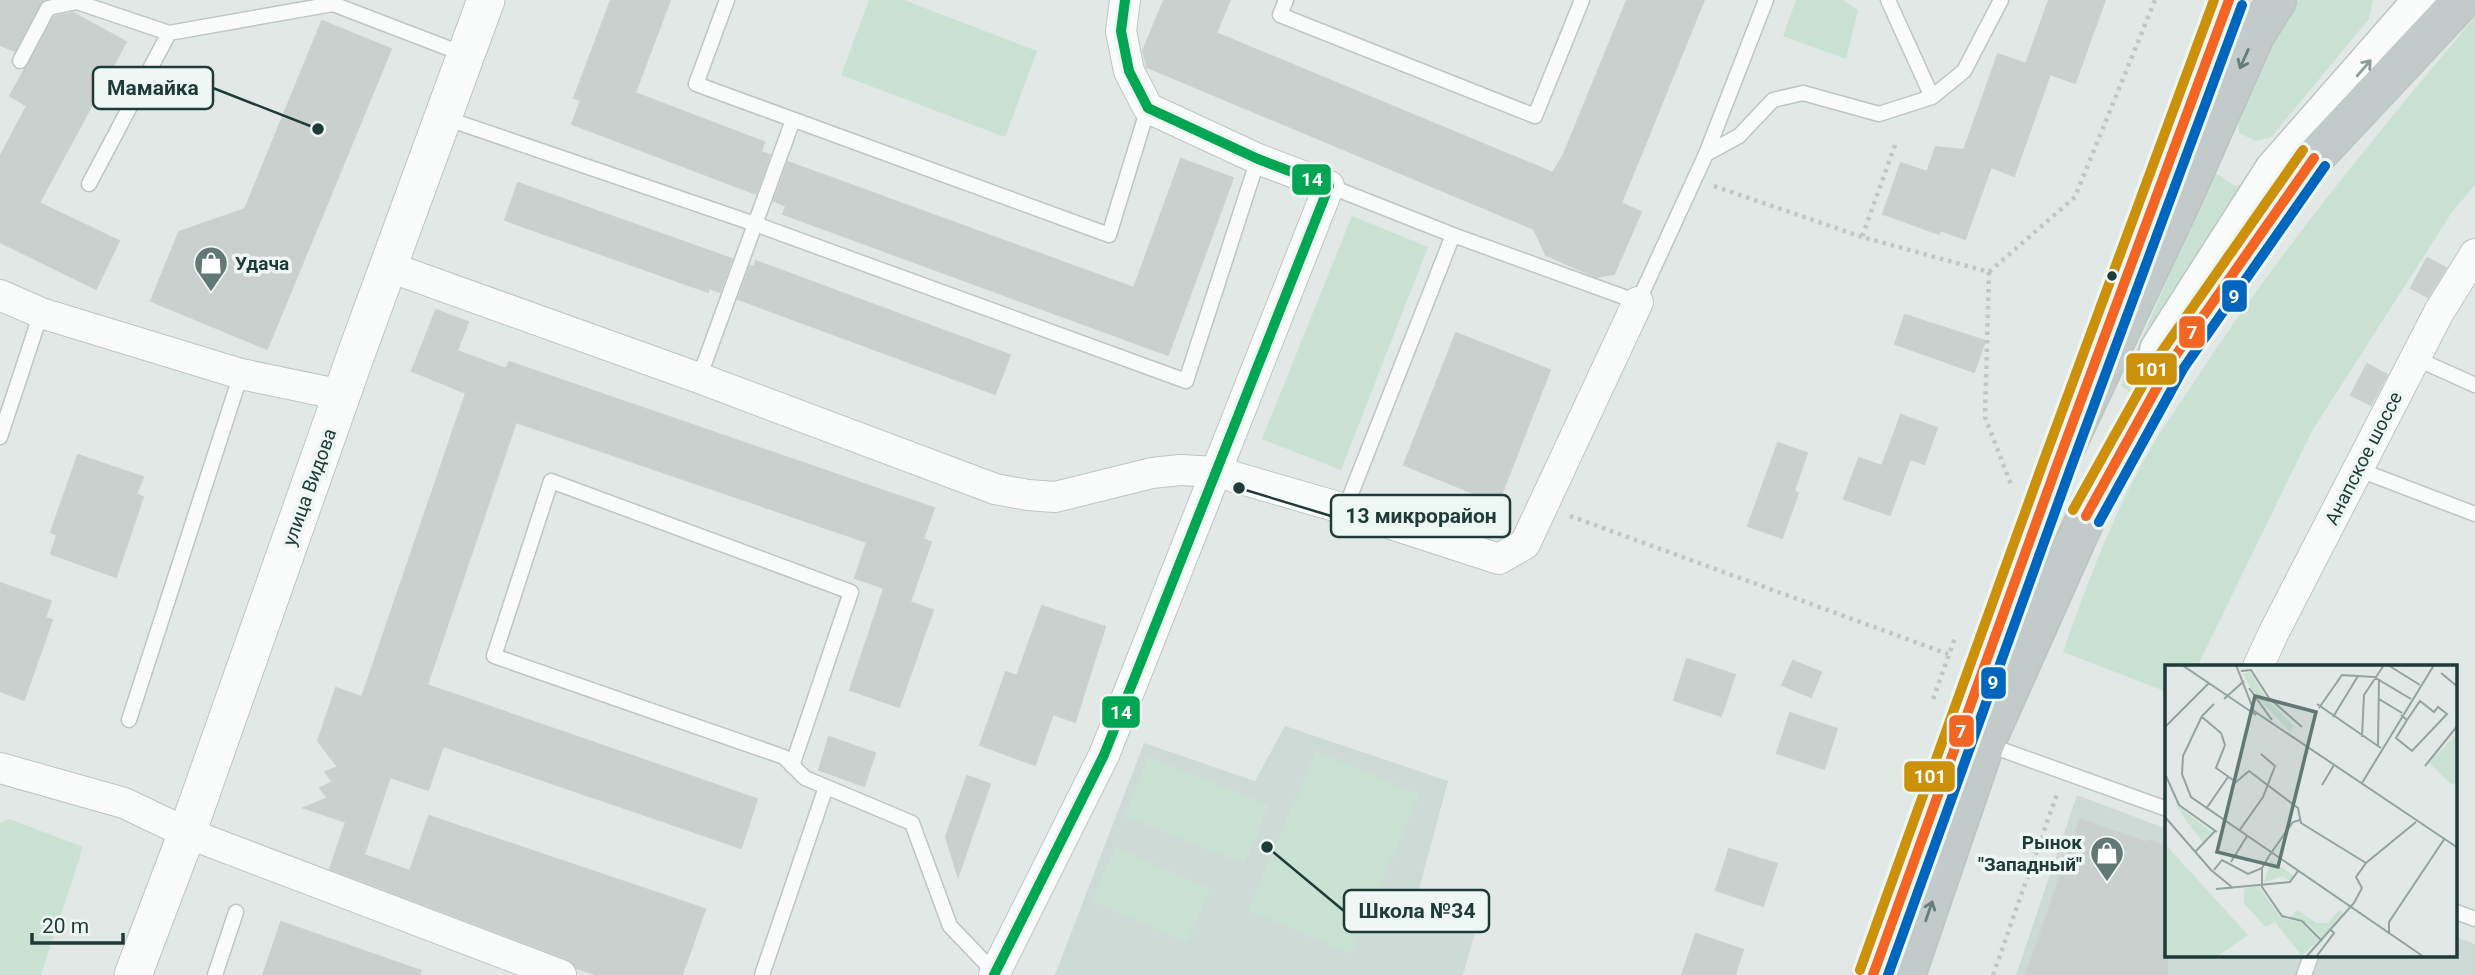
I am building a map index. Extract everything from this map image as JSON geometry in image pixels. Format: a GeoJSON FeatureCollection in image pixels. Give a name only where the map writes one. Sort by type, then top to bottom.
{"type":"FeatureCollection","features":[{"type":"Feature","properties":{"kind":"highway"},"geometry":{"type":"LineString","coordinates":[[1873,975],[2057,465],[2184,195],[2255,35],[2277,0]]}},
{"type":"Feature","properties":{"kind":"highway"},"geometry":{"type":"LineString","coordinates":[[1906,975],[1985,744],[2096,495],[2171,362],[2314,159],[2462,0]]}},
{"type":"Feature","properties":{"kind":"main road"},"geometry":{"type":"LineString","coordinates":[[2057,465],[2229,0]]}},
{"type":"Feature","properties":{"kind":"main road"},"geometry":{"type":"LineString","coordinates":[[1966,805],[1958,766],[2065,518],[2162,344],[2274,170],[2423,0]]}},
{"type":"Feature","properties":{"kind":"street","name":"улица Видова"},"geometry":{"type":"LineString","coordinates":[[133,975],[187,833],[486,0]]}},
{"type":"Feature","properties":{"kind":"street"},"geometry":{"type":"LineString","coordinates":[[994,974],[1104,755],[1329,186],[1258,159],[1149,108],[1129,71],[1121,31],[1125,0]]}},
{"type":"Feature","properties":{"kind":"street","name":"Анапское шоссе"},"geometry":{"type":"LineString","coordinates":[[2259,665],[2439,312],[2472,265]]}},
{"type":"Feature","properties":{"kind":"street"},"geometry":{"type":"LineString","coordinates":[[389,267],[699,378],[995,489],[1055,497],[1152,473],[1181,470],[1217,472],[1345,509],[1499,559],[1525,544],[1638,302]]}},
{"type":"Feature","properties":{"kind":"street"},"geometry":{"type":"LineString","coordinates":[[0,295],[41,313],[241,374],[342,395]]}},
{"type":"Feature","properties":{"kind":"street"},"geometry":{"type":"LineString","coordinates":[[0,768],[124,803],[187,833],[561,975]]}},
{"type":"Feature","properties":{"kind":"lane"},"geometry":{"type":"LineString","coordinates":[[727,0],[696,84],[1109,235],[1149,108]]}},
{"type":"Feature","properties":{"kind":"lane"},"geometry":{"type":"LineString","coordinates":[[1286,0],[1280,15],[1535,116],[1582,0]]}},
{"type":"Feature","properties":{"kind":"lane"},"geometry":{"type":"LineString","coordinates":[[1329,186],[1453,235],[1638,302],[1706,154],[1766,0]]}},
{"type":"Feature","properties":{"kind":"lane"},"geometry":{"type":"LineString","coordinates":[[1890,0],[1931,97]]}},
{"type":"Feature","properties":{"kind":"lane"},"geometry":{"type":"LineString","coordinates":[[1706,154],[1739,136],[1773,100],[1802,93],[1879,114],[1931,97],[1964,71],[2001,0]]}},
{"type":"Feature","properties":{"kind":"lane"},"geometry":{"type":"LineString","coordinates":[[20,61],[48,8],[77,2],[169,33],[332,2],[467,55]]}},
{"type":"Feature","properties":{"kind":"lane"},"geometry":{"type":"LineString","coordinates":[[89,184],[169,33]]}},
{"type":"Feature","properties":{"kind":"lane"},"geometry":{"type":"LineString","coordinates":[[445,118],[755,225],[1186,382],[1258,159]]}},
{"type":"Feature","properties":{"kind":"lane"},"geometry":{"type":"LineString","coordinates":[[699,378],[793,120]]}},
{"type":"Feature","properties":{"kind":"lane"},"geometry":{"type":"LineString","coordinates":[[1345,509],[1453,235]]}},
{"type":"Feature","properties":{"kind":"lane"},"geometry":{"type":"LineString","coordinates":[[0,437],[41,313]]}},
{"type":"Feature","properties":{"kind":"lane"},"geometry":{"type":"LineString","coordinates":[[2415,358],[2475,384]]}},
{"type":"Feature","properties":{"kind":"lane"},"geometry":{"type":"LineString","coordinates":[[130,720],[241,374]]}},
{"type":"Feature","properties":{"kind":"lane"},"geometry":{"type":"LineString","coordinates":[[2357,469],[2475,514]]}},
{"type":"Feature","properties":{"kind":"lane"},"geometry":{"type":"LineString","coordinates":[[792,766],[851,592],[551,481],[494,656],[784,757],[792,766],[805,778],[912,823],[950,926],[994,974]]}},
{"type":"Feature","properties":{"kind":"lane"},"geometry":{"type":"LineString","coordinates":[[1985,744],[2165,808]]}},
{"type":"Feature","properties":{"kind":"lane"},"geometry":{"type":"LineString","coordinates":[[762,975],[826,787]]}},
{"type":"Feature","properties":{"kind":"lane"},"geometry":{"type":"LineString","coordinates":[[215,975],[236,912]]}},
{"type":"Feature","properties":{"kind":"lane"},"geometry":{"type":"LineString","coordinates":[[2458,913],[2475,919]]}},
{"type":"Feature","properties":{"kind":"lane"},"geometry":{"type":"LineString","coordinates":[[2304,975],[2310,958]]}},
{"type":"Feature","properties":{"kind":"path"},"geometry":{"type":"LineString","coordinates":[[2013,492],[1985,417],[1989,272],[2075,197],[2155,0]]}},
{"type":"Feature","properties":{"kind":"path"},"geometry":{"type":"LineString","coordinates":[[1862,237],[1895,145]]}},
{"type":"Feature","properties":{"kind":"path"},"geometry":{"type":"LineString","coordinates":[[1694,180],[1862,237],[1989,272]]}},
{"type":"Feature","properties":{"kind":"path"},"geometry":{"type":"LineString","coordinates":[[1543,506],[1948,654]]}},
{"type":"Feature","properties":{"kind":"path"},"geometry":{"type":"LineString","coordinates":[[1930,707],[1958,629]]}},
{"type":"Feature","properties":{"kind":"path"},"geometry":{"type":"LineString","coordinates":[[1993,975],[2065,772]]}},
{"type":"Feature","properties":{"kind":"shaded area"},"geometry":{"type":"Polygon","coordinates":[[[1285,726],[1448,781],[1413,912],[1477,925],[1463,975],[1055,975],[1144,743],[1255,781],[1285,726]]]}},
{"type":"Feature","properties":{"kind":"shaded area","name":"Рынок \"Западный\""},"geometry":{"type":"Polygon","coordinates":[[[2077,795],[2165,828],[2165,958],[2458,958],[2458,938],[2475,944],[2475,975],[2016,975],[2077,795]]]}},
{"type":"Feature","properties":{"kind":"green space"},"geometry":{"type":"Polygon","coordinates":[[[869,0],[904,0],[1037,51],[1005,137],[841,75],[869,0]]]}},
{"type":"Feature","properties":{"kind":"green space"},"geometry":{"type":"Polygon","coordinates":[[[1796,0],[1843,0],[1858,10],[1846,59],[1783,36],[1796,0]]]}},
{"type":"Feature","properties":{"kind":"green space"},"geometry":{"type":"Polygon","coordinates":[[[2299,0],[2373,0],[2369,19],[2271,137],[2255,141],[2239,133],[2238,114],[2280,28],[2299,0]]]}},
{"type":"Feature","properties":{"kind":"green space"},"geometry":{"type":"Polygon","coordinates":[[[2475,17],[2475,185],[2452,212],[2312,431],[2198,665],[2165,665],[2165,691],[2063,652],[2113,523],[2161,431],[2259,287],[2365,150],[2475,17]]]}},
{"type":"Feature","properties":{"kind":"green space"},"geometry":{"type":"Polygon","coordinates":[[[2214,172],[2234,185],[2251,185],[2188,278],[2129,391],[2121,386],[2214,172]]]}},
{"type":"Feature","properties":{"kind":"green space"},"geometry":{"type":"Polygon","coordinates":[[[1352,216],[1428,247],[1341,470],[1262,439],[1352,216]]]}},
{"type":"Feature","properties":{"kind":"green space"},"geometry":{"type":"Polygon","coordinates":[[[1316,751],[1419,795],[1351,954],[1248,910],[1316,751]]]}},
{"type":"Feature","properties":{"kind":"green space"},"geometry":{"type":"Polygon","coordinates":[[[1148,757],[1268,805],[1245,864],[1125,816],[1148,757]]]}},
{"type":"Feature","properties":{"kind":"green space"},"geometry":{"type":"Polygon","coordinates":[[[9,819],[83,847],[41,975],[0,975],[0,823],[9,819]]]}},
{"type":"Feature","properties":{"kind":"green space"},"geometry":{"type":"Polygon","coordinates":[[[1115,847],[1210,889],[1187,942],[1092,901],[1115,847]]]}},
{"type":"Feature","properties":{"kind":"building"},"geometry":{"type":"Polygon","coordinates":[[[0,0],[43,0],[15,51],[0,45],[0,0]]]}},
{"type":"Feature","properties":{"kind":"building"},"geometry":{"type":"Polygon","coordinates":[[[611,0],[670,0],[635,93],[764,142],[761,152],[770,155],[756,194],[572,124],[581,100],[574,98],[611,0]]]}},
{"type":"Feature","properties":{"kind":"building"},"geometry":{"type":"Polygon","coordinates":[[[1164,0],[1230,0],[1216,33],[1553,173],[1564,154],[1627,0],[1704,0],[1621,203],[1641,212],[1614,274],[1596,277],[1546,255],[1534,229],[1147,67],[1143,51],[1164,0]]]}},
{"type":"Feature","properties":{"kind":"building"},"geometry":{"type":"Polygon","coordinates":[[[2049,0],[2105,0],[2075,83],[2050,74],[2014,176],[1991,167],[1965,239],[1940,230],[1939,234],[1883,214],[1901,163],[1927,172],[1936,147],[1964,150],[1998,54],[2026,64],[2049,0]]]}},
{"type":"Feature","properties":{"kind":"building"},"geometry":{"type":"Polygon","coordinates":[[[73,13],[126,42],[39,203],[119,241],[96,289],[0,242],[0,157],[27,106],[10,96],[54,17],[73,13]]]}},
{"type":"Feature","properties":{"kind":"building"},"geometry":{"type":"Polygon","coordinates":[[[322,21],[391,49],[267,349],[151,301],[179,232],[245,209],[322,21]]]}},
{"type":"Feature","properties":{"kind":"building"},"geometry":{"type":"Polygon","coordinates":[[[1181,159],[1233,178],[1168,355],[783,214],[786,206],[774,201],[788,162],[1134,288],[1181,159]]]}},
{"type":"Feature","properties":{"kind":"building"},"geometry":{"type":"Polygon","coordinates":[[[518,183],[732,259],[720,292],[709,288],[708,292],[505,220],[518,183]]]}},
{"type":"Feature","properties":{"kind":"building"},"geometry":{"type":"Polygon","coordinates":[[[2427,258],[2446,268],[2428,297],[2411,288],[2427,258]]]}},
{"type":"Feature","properties":{"kind":"building"},"geometry":{"type":"Polygon","coordinates":[[[756,261],[1010,355],[995,394],[738,299],[750,266],[754,267],[756,261]]]}},
{"type":"Feature","properties":{"kind":"building"},"geometry":{"type":"Polygon","coordinates":[[[436,310],[468,322],[457,351],[506,369],[509,362],[934,508],[923,539],[931,542],[910,602],[933,610],[899,707],[850,690],[884,588],[855,578],[867,542],[516,422],[427,685],[757,799],[741,848],[443,746],[428,790],[390,777],[364,855],[410,871],[429,816],[705,909],[682,975],[598,975],[576,968],[567,959],[330,869],[346,822],[304,808],[328,798],[320,788],[333,782],[325,772],[338,767],[318,741],[336,688],[362,697],[466,393],[412,371],[436,310]]]}},
{"type":"Feature","properties":{"kind":"building"},"geometry":{"type":"Polygon","coordinates":[[[1905,315],[1985,341],[1974,372],[1895,344],[1905,315]]]}},
{"type":"Feature","properties":{"kind":"building"},"geometry":{"type":"Polygon","coordinates":[[[1456,333],[1550,370],[1498,503],[1404,465],[1456,333]]]}},
{"type":"Feature","properties":{"kind":"building"},"geometry":{"type":"Polygon","coordinates":[[[2367,364],[2387,375],[2371,405],[2351,395],[2367,364]]]}},
{"type":"Feature","properties":{"kind":"building"},"geometry":{"type":"Polygon","coordinates":[[[1901,415],[1937,428],[1924,464],[1910,459],[1890,515],[1844,499],[1859,458],[1882,466],[1901,415]]]}},
{"type":"Feature","properties":{"kind":"building"},"geometry":{"type":"Polygon","coordinates":[[[1778,443],[1807,453],[1794,491],[1798,493],[1782,538],[1748,526],[1778,443]]]}},
{"type":"Feature","properties":{"kind":"building"},"geometry":{"type":"Polygon","coordinates":[[[78,455],[143,477],[136,494],[143,497],[116,577],[51,554],[57,535],[51,532],[78,455]]]}},
{"type":"Feature","properties":{"kind":"building"},"geometry":{"type":"Polygon","coordinates":[[[0,583],[51,601],[45,618],[52,620],[24,700],[0,691],[0,583]]]}},
{"type":"Feature","properties":{"kind":"building"},"geometry":{"type":"Polygon","coordinates":[[[1042,606],[1105,627],[1075,722],[1053,714],[1035,765],[980,745],[1006,672],[1017,676],[1042,606]]]}},
{"type":"Feature","properties":{"kind":"building"},"geometry":{"type":"Polygon","coordinates":[[[1687,659],[1735,675],[1721,716],[1674,700],[1687,659]]]}},
{"type":"Feature","properties":{"kind":"building"},"geometry":{"type":"Polygon","coordinates":[[[1793,661],[1821,672],[1811,697],[1782,685],[1793,661]]]}},
{"type":"Feature","properties":{"kind":"building"},"geometry":{"type":"Polygon","coordinates":[[[1790,713],[1837,729],[1824,769],[1777,753],[1790,713]]]}},
{"type":"Feature","properties":{"kind":"building"},"geometry":{"type":"Polygon","coordinates":[[[829,737],[875,753],[864,786],[819,770],[829,737]]]}},
{"type":"Feature","properties":{"kind":"building"},"geometry":{"type":"Polygon","coordinates":[[[967,776],[990,784],[958,876],[946,837],[967,776]]]}},
{"type":"Feature","properties":{"kind":"building","name":"Рынок \"Западный\""},"geometry":{"type":"Polygon","coordinates":[[[2080,819],[2147,843],[2148,840],[2165,846],[2167,975],[2026,975],[2080,819]]]}},
{"type":"Feature","properties":{"kind":"building"},"geometry":{"type":"Polygon","coordinates":[[[1729,849],[1777,864],[1763,906],[1716,890],[1729,849]]]}},
{"type":"Feature","properties":{"kind":"building"},"geometry":{"type":"Polygon","coordinates":[[[281,922],[421,971],[420,975],[263,975],[281,922]]]}},
{"type":"Feature","properties":{"kind":"building"},"geometry":{"type":"Polygon","coordinates":[[[1696,934],[1743,950],[1735,975],[1682,975],[1696,934]]]}},
{"type":"Feature","properties":{"kind":"transit line","name":"14"},"geometry":{"type":"LineString","coordinates":[[994,975],[1104,755],[1329,186],[1258,159],[1148,108],[1129,71],[1121,31],[1125,0]]}},
{"type":"Feature","properties":{"kind":"transit line","name":"101"},"geometry":{"type":"LineString","coordinates":[[1860,970],[2214,0]]}},
{"type":"Feature","properties":{"kind":"transit line","name":"7"},"geometry":{"type":"LineString","coordinates":[[1873,975],[2229,0]]}},
{"type":"Feature","properties":{"kind":"transit line","name":"9"},"geometry":{"type":"LineString","coordinates":[[1888,975],[2070,470],[2242,5]]}},
{"type":"Feature","properties":{"kind":"transit line","name":"101"},"geometry":{"type":"LineString","coordinates":[[2073,510],[2160,354],[2303,150]]}},
{"type":"Feature","properties":{"kind":"transit line","name":"7"},"geometry":{"type":"LineString","coordinates":[[2086,516],[2171,362],[2314,158]]}},
{"type":"Feature","properties":{"kind":"transit line","name":"9"},"geometry":{"type":"LineString","coordinates":[[2099,522],[2183,369],[2325,166]]}},
{"type":"Feature","properties":{"kind":"place","name":"Мамайка"},"geometry":{"type":"Point","coordinates":[318,129]}},
{"type":"Feature","properties":{"kind":"place","name":"Удача"},"geometry":{"type":"Point","coordinates":[211,293]}},
{"type":"Feature","properties":{"kind":"place","name":"13 микрорайон"},"geometry":{"type":"Point","coordinates":[1239,488]}},
{"type":"Feature","properties":{"kind":"place","name":"Школа №34"},"geometry":{"type":"Point","coordinates":[1267,847]}},
{"type":"Feature","properties":{"kind":"place","name":"Рынок \"Западный\""},"geometry":{"type":"Point","coordinates":[2107,883]}}]}
